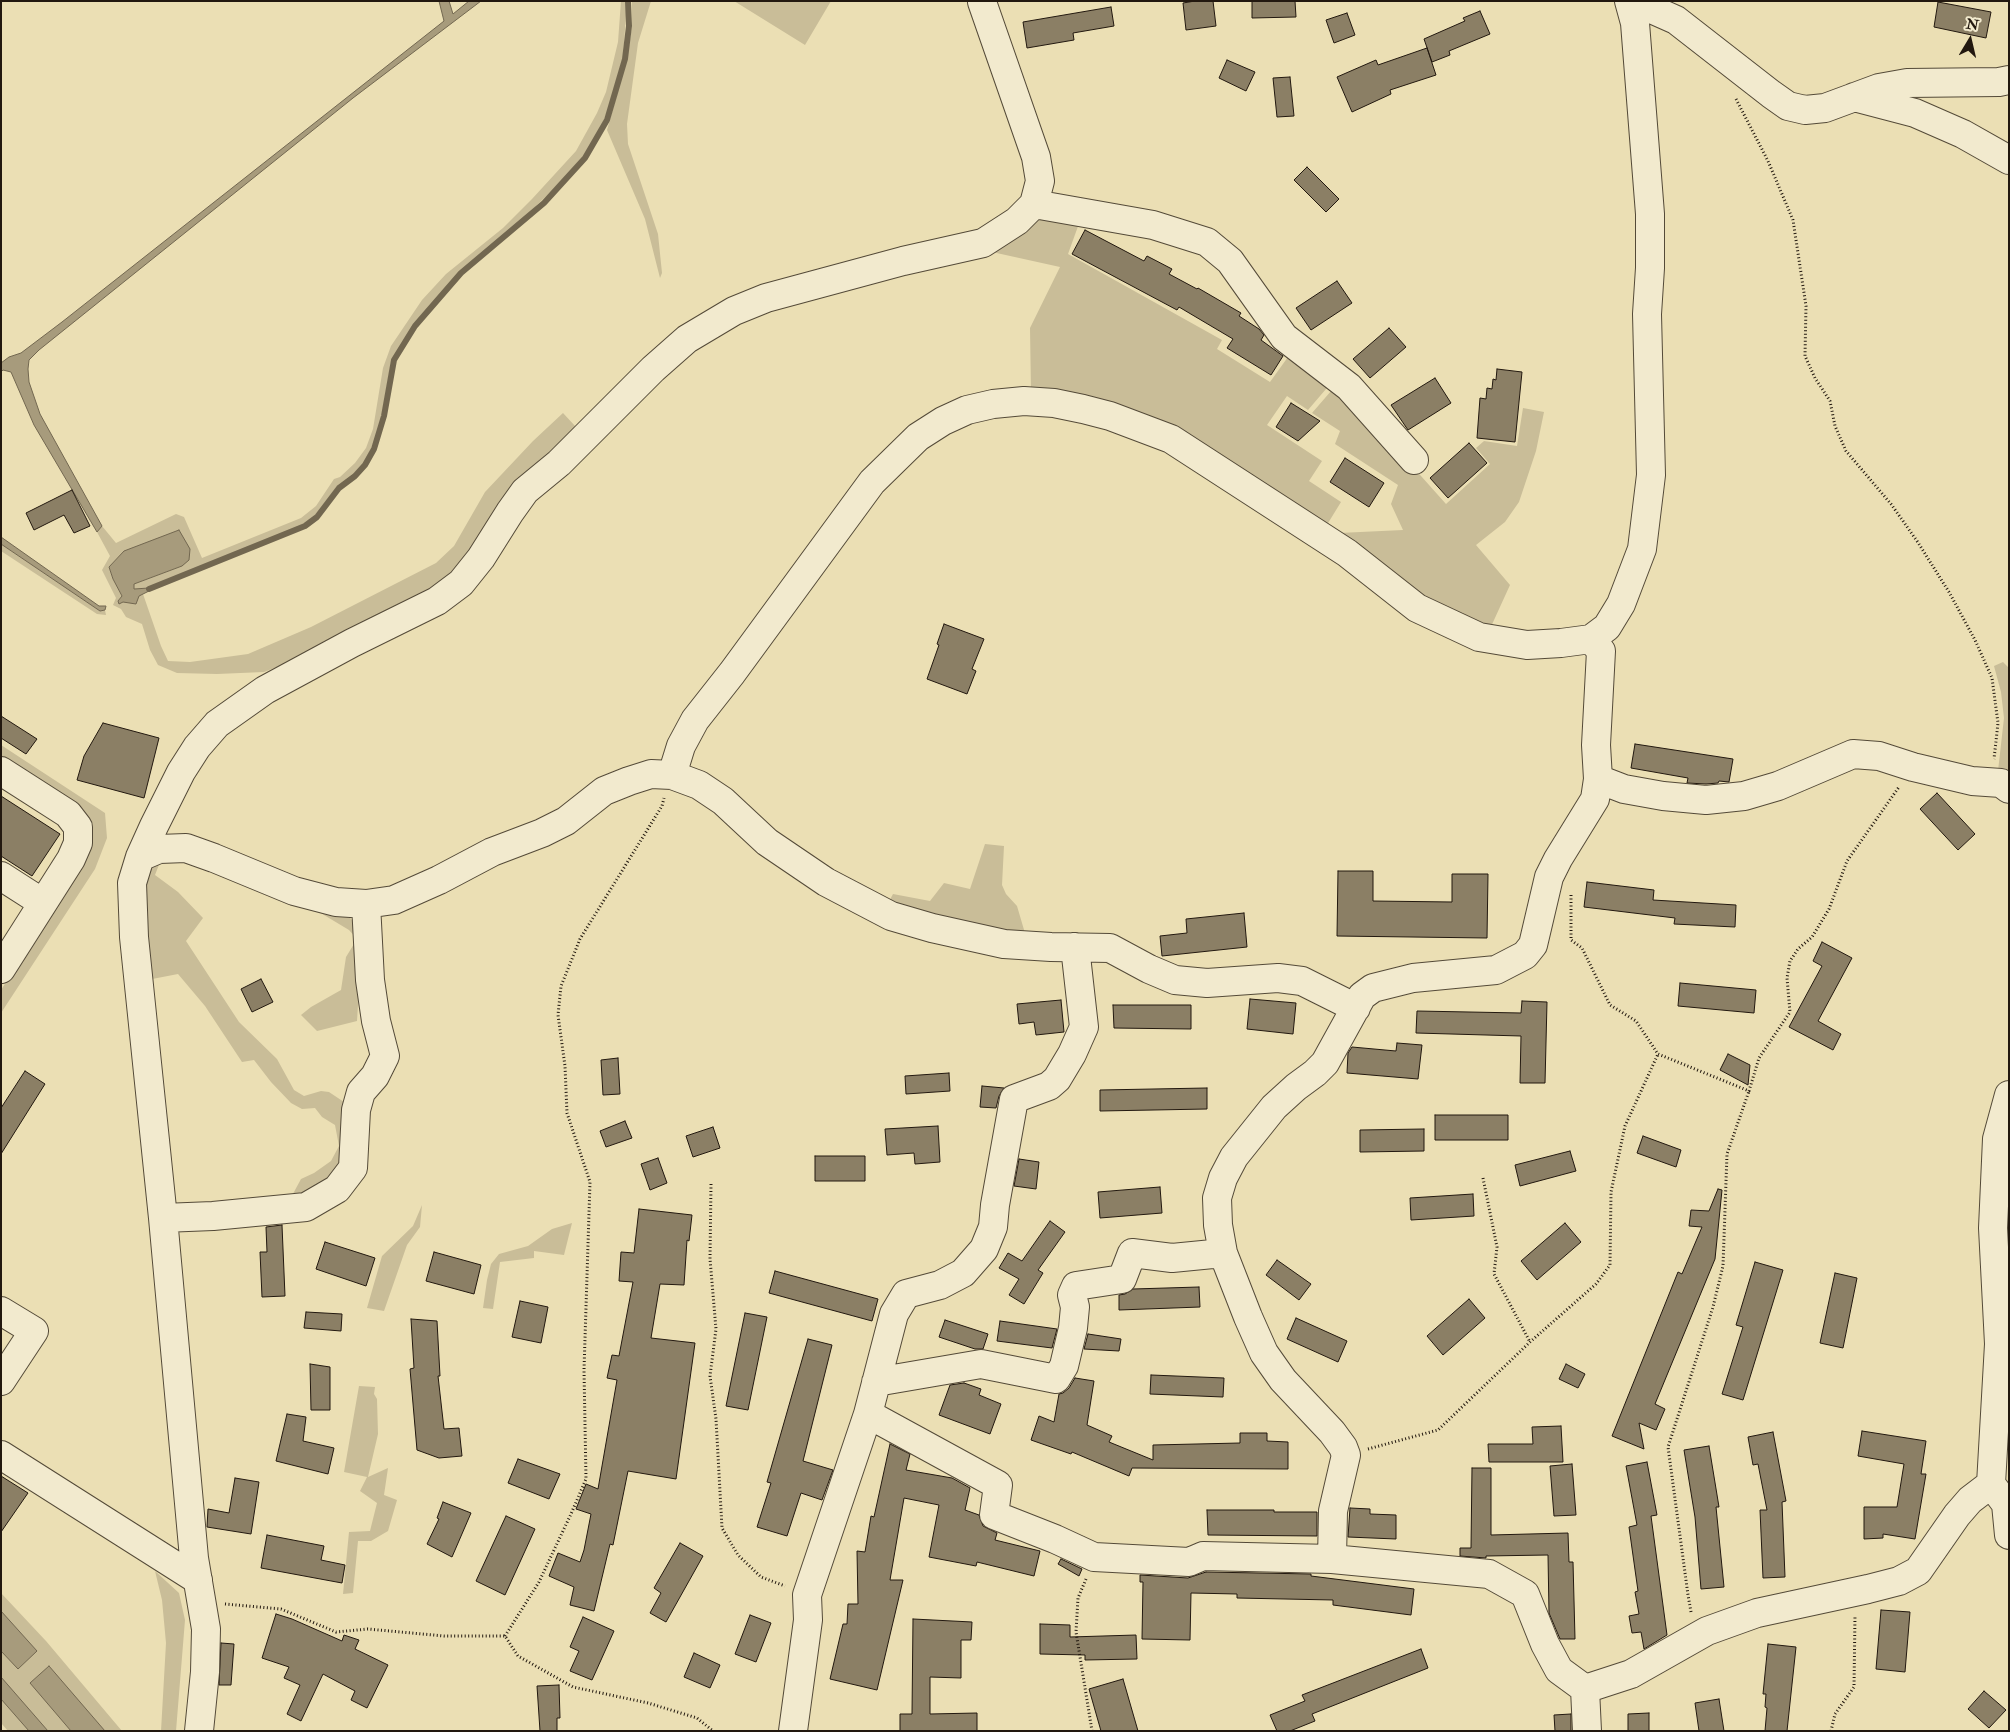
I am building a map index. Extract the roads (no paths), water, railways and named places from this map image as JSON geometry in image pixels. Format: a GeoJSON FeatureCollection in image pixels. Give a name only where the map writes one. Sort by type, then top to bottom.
{"type":"FeatureCollection","features":[{"type":"Feature","properties":{"kind":"street"},"geometry":{"type":"LineString","coordinates":[[199,1731],[205,1672],[206,1629],[194,1558],[163,1218],[134,937],[132,883],[140,857],[181,772],[197,747],[218,724],[266,690],[352,643],[437,601],[461,583],[481,558],[525,491],[559,463],[653,369],[687,339],[734,311],[766,298],[902,261],[982,243],[1017,221],[1034,204],[1040,181],[1036,157],[980,2]]}},
{"type":"Feature","properties":{"kind":"street"},"geometry":{"type":"LineString","coordinates":[[672,775],[681,746],[695,720],[732,673],[872,482],[918,437],[943,420],[967,410],[993,404],[1024,401],[1054,403],[1110,416],[1171,439],[1347,553],[1417,608],[1479,637],[1527,645],[1591,639],[1607,627],[1621,604],[1633,576],[1642,549],[1651,475],[1647,314],[1650,268],[1650,214],[1635,23],[1630,3],[1649,8],[1676,20],[1788,106],[1805,110],[1825,108],[1879,88],[1907,82],[2000,82],[2009,80]]}},
{"type":"Feature","properties":{"kind":"street"},"geometry":{"type":"LineString","coordinates":[[1854,97],[1915,112],[1964,134],[2009,160]]}},
{"type":"Feature","properties":{"kind":"street"},"geometry":{"type":"LineString","coordinates":[[1034,204],[1153,225],[1207,242],[1230,261],[1284,337],[1349,387],[1414,460]]}},
{"type":"Feature","properties":{"kind":"street"},"geometry":{"type":"LineString","coordinates":[[1332,1559],[1333,1511],[1346,1455],[1343,1447],[1332,1432],[1283,1380],[1264,1353],[1223,1253],[1218,1225],[1217,1198],[1223,1178],[1234,1158],[1274,1107],[1315,1073],[1324,1063],[1362,996],[1374,988],[1413,978],[1496,970],[1525,955],[1533,945],[1549,877],[1595,799],[1598,779],[1596,745],[1601,651],[1591,639]]}},
{"type":"Feature","properties":{"kind":"street"},"geometry":{"type":"LineString","coordinates":[[1598,779],[1624,789],[1663,796],[1706,800],[1744,796],[1778,786],[1853,754],[1878,756],[1913,767],[2000,786]]}},
{"type":"Feature","properties":{"kind":"street"},"geometry":{"type":"LineString","coordinates":[[1,771],[68,814],[78,827],[78,843],[71,859],[1,969]]}},
{"type":"Feature","properties":{"kind":"street"},"geometry":{"type":"LineString","coordinates":[[140,857],[159,849],[186,848],[294,891],[336,902],[366,904],[394,900],[439,880],[492,852],[542,833],[566,821],[604,792],[651,774],[672,775],[699,785],[723,801],[767,842],[826,882],[891,916],[932,928],[1004,944],[1110,948],[1149,969],[1175,980],[1207,983],[1278,978],[1302,981],[1356,1008]]}},
{"type":"Feature","properties":{"kind":"street"},"geometry":{"type":"LineString","coordinates":[[1,876],[43,903]]}},
{"type":"Feature","properties":{"kind":"street"},"geometry":{"type":"LineString","coordinates":[[163,1218],[213,1216],[306,1207],[337,1189],[353,1168],[356,1110],[361,1092],[375,1076],[385,1056],[376,1021],[370,980],[366,904]]}},
{"type":"Feature","properties":{"kind":"street"},"geometry":{"type":"LineString","coordinates":[[793,1731],[807,1629],[807,1595],[868,1414],[894,1314],[906,1294],[940,1284],[962,1273],[984,1249],[993,1227],[1014,1099],[1048,1086],[1057,1079],[1072,1054],[1084,1028],[1075,947]]}},
{"type":"Feature","properties":{"kind":"street"},"geometry":{"type":"LineString","coordinates":[[2009,1096],[1996,1149],[1993,1228],[1999,1344],[1991,1484],[2006,1504],[2009,1535]]}},
{"type":"Feature","properties":{"kind":"street"},"geometry":{"type":"LineString","coordinates":[[876,1382],[981,1364],[1056,1379],[1064,1366],[1073,1328],[1074,1307],[1072,1295],[1076,1286],[1122,1279],[1132,1253],[1172,1258],[1223,1253]]}},
{"type":"Feature","properties":{"kind":"street"},"geometry":{"type":"LineString","coordinates":[[1,1310],[34,1331],[1,1380]]}},
{"type":"Feature","properties":{"kind":"street"},"geometry":{"type":"LineString","coordinates":[[868,1414],[998,1485],[994,1515],[1094,1557],[1189,1562],[1204,1556],[1332,1559],[1489,1574],[1525,1594],[1545,1644],[1559,1670],[1585,1689]]}},
{"type":"Feature","properties":{"kind":"street"},"geometry":{"type":"LineString","coordinates":[[1,1455],[200,1592]]}},
{"type":"Feature","properties":{"kind":"street"},"geometry":{"type":"LineString","coordinates":[[1585,1689],[1630,1674],[1707,1631],[1756,1613],[1900,1581],[1918,1571],[1957,1515],[1970,1500],[1991,1484]]}},
{"type":"Feature","properties":{"kind":"street"},"geometry":{"type":"LineString","coordinates":[[1585,1689],[1587,1731]]}},
{"type":"Feature","properties":{"kind":"waterway"},"geometry":{"type":"LineString","coordinates":[[149,589],[305,526],[317,517],[339,488],[355,476],[365,465],[374,449],[384,416],[394,360],[415,326],[461,273],[544,203],[585,158],[607,120],[625,59],[629,26],[628,1]]}}]}
